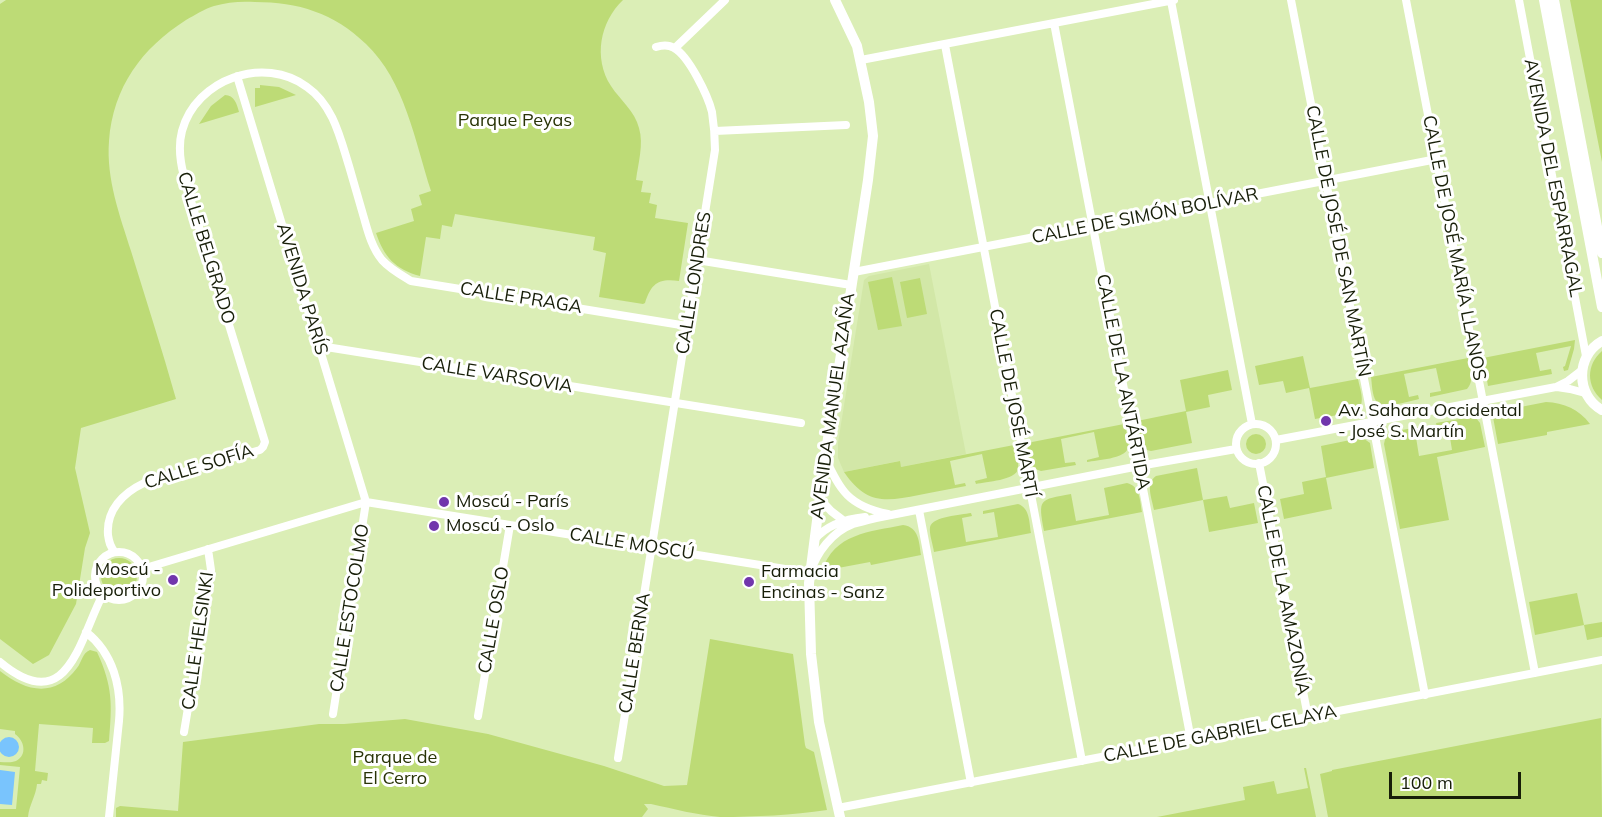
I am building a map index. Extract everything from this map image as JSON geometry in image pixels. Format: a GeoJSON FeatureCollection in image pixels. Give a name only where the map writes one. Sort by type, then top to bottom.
{"type":"FeatureCollection","features":[{"type":"Feature","properties":{"kind":"street"},"geometry":{"type":"LineString","coordinates":[[656,47],[667,45],[675,48],[725,0]]}},
{"type":"Feature","properties":{"kind":"street","name":"AVENIDA MANUEL AZAÑA"},"geometry":{"type":"LineString","coordinates":[[836,0],[849,26],[861,60],[873,136],[810,573],[811,654],[819,722],[839,813]]}},
{"type":"Feature","properties":{"kind":"street"},"geometry":{"type":"LineString","coordinates":[[861,60],[1172,0],[1252,424]]}},
{"type":"Feature","properties":{"kind":"street","name":"CALLE DE JOSÉ DE SAN MARTÍN"},"geometry":{"type":"LineString","coordinates":[[1291,0],[1425,695]]}},
{"type":"Feature","properties":{"kind":"street","name":"CALLE DE JOSÉ MARÍA LLANOS"},"geometry":{"type":"LineString","coordinates":[[1406,0],[1535,674]]}},
{"type":"Feature","properties":{"kind":"street","name":"AVENIDA DEL ESPARRAGAL"},"geometry":{"type":"LineString","coordinates":[[1519,0],[1587,356]]}},
{"type":"Feature","properties":{"kind":"street","name":"AVENIDA DEL ESPARRAGAL"},"geometry":{"type":"LineString","coordinates":[[1544,0],[1602,307]]}},
{"type":"Feature","properties":{"kind":"street","name":"AVENIDA DEL ESPARRAGAL"},"geometry":{"type":"LineString","coordinates":[[1554,0],[1602,254]]}},
{"type":"Feature","properties":{"kind":"street","name":"CALLE DE LA ANTÁRTIDA"},"geometry":{"type":"LineString","coordinates":[[1054,23],[1191,740]]}},
{"type":"Feature","properties":{"kind":"street","name":"CALLE DE JOSÉ MARTÍ"},"geometry":{"type":"LineString","coordinates":[[945,45],[1082,761]]}},
{"type":"Feature","properties":{"kind":"street","name":"CALLE LONDRES"},"geometry":{"type":"LineString","coordinates":[[651,547],[715,150],[715,131],[705,92],[694,72],[675,48]]}},
{"type":"Feature","properties":{"kind":"street","name":"CALLE PRAGA"},"geometry":{"type":"LineString","coordinates":[[237,76],[256,73],[281,75],[301,83],[323,101],[340,135],[371,241],[381,260],[395,272],[411,280],[687,326]]}},
{"type":"Feature","properties":{"kind":"street","name":"AVENIDA PARÍS"},"geometry":{"type":"LineString","coordinates":[[237,76],[366,502]]}},
{"type":"Feature","properties":{"kind":"street","name":"CALLE BELGRADO"},"geometry":{"type":"LineString","coordinates":[[237,76],[211,89],[186,120],[180,148],[181,163],[265,442]]}},
{"type":"Feature","properties":{"kind":"street"},"geometry":{"type":"LineString","coordinates":[[715,131],[846,125]]}},
{"type":"Feature","properties":{"kind":"street","name":"CALLE DE SIMÓN BOLÍVAR"},"geometry":{"type":"LineString","coordinates":[[854,272],[1437,159]]}},
{"type":"Feature","properties":{"kind":"street"},"geometry":{"type":"LineString","coordinates":[[697,260],[851,285]]}},
{"type":"Feature","properties":{"kind":"street"},"geometry":{"type":"LineString","coordinates":[[1600,341],[1587,356],[1581,371],[1585,393],[1602,410]]}},
{"type":"Feature","properties":{"kind":"street","name":"CALLE VARSOVIA"},"geometry":{"type":"LineString","coordinates":[[320,346],[801,423]]}},
{"type":"Feature","properties":{"kind":"street"},"geometry":{"type":"LineString","coordinates":[[1556,387],[1581,371]]}},
{"type":"Feature","properties":{"kind":"street"},"geometry":{"type":"LineString","coordinates":[[1275,440],[1556,387],[1570,388],[1585,393]]}},
{"type":"Feature","properties":{"kind":"street"},"geometry":{"type":"LineString","coordinates":[[1252,424],[1265,426],[1272,432],[1275,440],[1272,455],[1266,461],[1259,463],[1245,460],[1236,449],[1239,433],[1252,424]]}},
{"type":"Feature","properties":{"kind":"street","name":"CALLE SOFÍA"},"geometry":{"type":"LineString","coordinates":[[115,552],[110,547],[109,541],[110,517],[115,506],[127,492],[144,483],[260,450],[265,442]]}},
{"type":"Feature","properties":{"kind":"street"},"geometry":{"type":"LineString","coordinates":[[810,573],[818,553],[833,537],[851,525],[876,518],[1139,466],[1236,449]]}},
{"type":"Feature","properties":{"kind":"street"},"geometry":{"type":"LineString","coordinates":[[825,457],[833,475],[851,499],[870,510],[892,515]]}},
{"type":"Feature","properties":{"kind":"street","name":"CALLE DE LA AMAZONÍA"},"geometry":{"type":"LineString","coordinates":[[1259,463],[1308,717]]}},
{"type":"Feature","properties":{"kind":"street"},"geometry":{"type":"LineString","coordinates":[[819,498],[831,511],[851,525]]}},
{"type":"Feature","properties":{"kind":"street","name":"CALLE MOSCÚ"},"geometry":{"type":"LineString","coordinates":[[142,569],[366,502],[810,573]]}},
{"type":"Feature","properties":{"kind":"street","name":"CALLE ESTOCOLMO"},"geometry":{"type":"LineString","coordinates":[[333,714],[366,502]]}},
{"type":"Feature","properties":{"kind":"street"},"geometry":{"type":"LineString","coordinates":[[919,510],[971,783]]}},
{"type":"Feature","properties":{"kind":"street"},"geometry":{"type":"LineString","coordinates":[[814,540],[820,533],[843,520],[876,518]]}},
{"type":"Feature","properties":{"kind":"street","name":"CALLE OSLO"},"geometry":{"type":"LineString","coordinates":[[478,716],[510,525]]}},
{"type":"Feature","properties":{"kind":"street","name":"CALLE BERNA"},"geometry":{"type":"LineString","coordinates":[[618,758],[651,547]]}},
{"type":"Feature","properties":{"kind":"street","name":"CALLE HELSINKI"},"geometry":{"type":"LineString","coordinates":[[184,732],[211,570],[208,549]]}},
{"type":"Feature","properties":{"kind":"street"},"geometry":{"type":"LineString","coordinates":[[115,552],[131,555],[142,569],[141,584],[134,594],[125,599],[111,598],[104,594],[96,584],[96,569],[99,563],[104,557],[115,552]]}},
{"type":"Feature","properties":{"kind":"street"},"geometry":{"type":"LineString","coordinates":[[0,662],[26,680],[50,681],[58,678],[69,667],[104,594]]}},
{"type":"Feature","properties":{"kind":"street"},"geometry":{"type":"LineString","coordinates":[[86,632],[105,651],[119,692],[120,707],[109,817]]}},
{"type":"Feature","properties":{"kind":"street","name":"CALLE DE GABRIEL CELAYA"},"geometry":{"type":"LineString","coordinates":[[839,813],[971,783],[1602,660]]}},
{"type":"Feature","properties":{"kind":"shaded area"},"geometry":{"type":"Polygon","coordinates":[[[929,264],[966,454],[901,467],[899,461],[844,472],[838,458],[838,443],[864,280],[869,276],[929,264]]]}},
{"type":"Feature","properties":{"kind":"green space","name":"Parque Peyas"},"geometry":{"type":"Polygon","coordinates":[[[6,0],[623,0],[604,29],[602,64],[611,86],[637,122],[641,141],[636,180],[643,181],[641,192],[651,193],[649,203],[657,205],[655,218],[688,223],[679,281],[666,280],[656,284],[643,304],[599,297],[606,253],[593,250],[595,237],[455,214],[452,227],[442,225],[440,239],[426,237],[420,276],[404,270],[387,255],[376,233],[414,221],[411,209],[422,205],[419,195],[431,191],[414,132],[399,94],[379,59],[366,44],[354,33],[328,17],[315,11],[286,4],[229,3],[210,7],[186,20],[156,43],[132,71],[117,103],[109,141],[110,169],[122,224],[176,399],[81,428],[75,468],[90,533],[85,548],[76,604],[49,655],[33,664],[0,639],[0,4],[6,0]]]}},
{"type":"Feature","properties":{"kind":"green space"},"geometry":{"type":"Polygon","coordinates":[[[1570,0],[1602,0],[1602,162],[1570,0]]]}},
{"type":"Feature","properties":{"kind":"green space"},"geometry":{"type":"Polygon","coordinates":[[[260,85],[279,87],[296,95],[255,107],[255,88],[260,88],[260,85]]]}},
{"type":"Feature","properties":{"kind":"green space"},"geometry":{"type":"Polygon","coordinates":[[[225,95],[233,98],[239,112],[199,124],[211,106],[225,95]]]}},
{"type":"Feature","properties":{"kind":"green space"},"geometry":{"type":"Polygon","coordinates":[[[892,277],[902,326],[878,330],[868,282],[892,277]]]}},
{"type":"Feature","properties":{"kind":"green space"},"geometry":{"type":"Polygon","coordinates":[[[920,278],[927,314],[907,318],[900,282],[920,278]]]}},
{"type":"Feature","properties":{"kind":"green space"},"geometry":{"type":"Polygon","coordinates":[[[1575,340],[1568,370],[1564,371],[1563,367],[1571,346],[1536,353],[1540,371],[1551,369],[1552,374],[1488,386],[1483,358],[1575,340]]]}},
{"type":"Feature","properties":{"kind":"green space"},"geometry":{"type":"Polygon","coordinates":[[[1602,351],[1602,400],[1593,388],[1590,376],[1593,363],[1602,351]]]}},
{"type":"Feature","properties":{"kind":"green space"},"geometry":{"type":"Polygon","coordinates":[[[1303,356],[1310,388],[1358,379],[1362,397],[1359,409],[1355,412],[1315,419],[1309,388],[1286,393],[1283,381],[1259,385],[1255,366],[1303,356]]]}},
{"type":"Feature","properties":{"kind":"green space"},"geometry":{"type":"Polygon","coordinates":[[[1468,358],[1471,378],[1467,389],[1430,397],[1430,393],[1441,391],[1436,368],[1404,374],[1409,397],[1418,395],[1419,399],[1384,405],[1379,404],[1375,399],[1371,377],[1468,358]]]}},
{"type":"Feature","properties":{"kind":"green space"},"geometry":{"type":"Polygon","coordinates":[[[1228,370],[1232,390],[1208,395],[1210,407],[1186,412],[1192,443],[1151,451],[1142,445],[1137,421],[1186,411],[1180,380],[1228,370]]]}},
{"type":"Feature","properties":{"kind":"green space"},"geometry":{"type":"Polygon","coordinates":[[[1546,402],[1571,408],[1581,414],[1590,424],[1498,444],[1493,417],[1495,412],[1546,402]]]}},
{"type":"Feature","properties":{"kind":"green space"},"geometry":{"type":"Polygon","coordinates":[[[1476,418],[1480,423],[1485,447],[1437,457],[1449,520],[1400,529],[1384,444],[1386,435],[1423,426],[1424,429],[1415,431],[1419,456],[1452,450],[1448,425],[1437,427],[1436,423],[1476,418]]]}},
{"type":"Feature","properties":{"kind":"green space"},"geometry":{"type":"Polygon","coordinates":[[[1124,424],[1128,448],[1122,455],[1087,462],[1087,460],[1099,457],[1094,432],[1061,439],[1065,463],[1075,462],[1076,465],[1041,471],[1034,467],[1030,460],[1027,443],[1124,424]]]}},
{"type":"Feature","properties":{"kind":"green space"},"geometry":{"type":"Polygon","coordinates":[[[1252,434],[1260,434],[1266,440],[1266,448],[1260,454],[1252,454],[1246,448],[1246,440],[1252,434]]]}},
{"type":"Feature","properties":{"kind":"green space"},"geometry":{"type":"Polygon","coordinates":[[[1360,438],[1370,443],[1374,468],[1326,478],[1332,509],[1284,519],[1280,499],[1304,494],[1302,482],[1326,477],[1321,446],[1360,438]]]}},
{"type":"Feature","properties":{"kind":"green space"},"geometry":{"type":"Polygon","coordinates":[[[1014,445],[1018,469],[1012,476],[976,484],[975,481],[987,478],[982,454],[950,461],[955,485],[965,483],[966,486],[896,499],[868,495],[860,490],[844,472],[900,461],[901,467],[1014,445]]]}},
{"type":"Feature","properties":{"kind":"green space"},"geometry":{"type":"Polygon","coordinates":[[[1197,468],[1203,500],[1154,510],[1150,487],[1156,476],[1197,468]]]}},
{"type":"Feature","properties":{"kind":"green space"},"geometry":{"type":"Polygon","coordinates":[[[1127,483],[1135,487],[1142,512],[1044,531],[1041,512],[1043,502],[1071,494],[1076,521],[1109,515],[1104,488],[1127,483]]]}},
{"type":"Feature","properties":{"kind":"green space"},"geometry":{"type":"Polygon","coordinates":[[[1227,496],[1230,508],[1254,503],[1258,523],[1209,532],[1203,500],[1227,496]]]}},
{"type":"Feature","properties":{"kind":"green space"},"geometry":{"type":"Polygon","coordinates":[[[1018,504],[1027,512],[1031,533],[934,552],[930,527],[936,520],[971,513],[972,516],[962,518],[966,542],[998,537],[994,512],[983,514],[983,511],[1018,504]]]}},
{"type":"Feature","properties":{"kind":"green space"},"geometry":{"type":"Polygon","coordinates":[[[903,525],[915,532],[919,540],[921,555],[871,565],[870,562],[822,571],[828,558],[844,542],[855,536],[903,525]]]}},
{"type":"Feature","properties":{"kind":"green space"},"geometry":{"type":"Polygon","coordinates":[[[119,558],[132,563],[137,576],[132,589],[119,594],[106,589],[101,576],[106,563],[119,558]]]}},
{"type":"Feature","properties":{"kind":"green space"},"geometry":{"type":"Polygon","coordinates":[[[1577,593],[1584,625],[1535,635],[1529,602],[1577,593]]]}},
{"type":"Feature","properties":{"kind":"green space"},"geometry":{"type":"Polygon","coordinates":[[[1602,622],[1602,637],[1587,640],[1584,625],[1602,622]]]}},
{"type":"Feature","properties":{"kind":"green space","name":"Parque de El Cerro"},"geometry":{"type":"Polygon","coordinates":[[[710,639],[793,654],[805,745],[814,752],[827,810],[720,817],[644,804],[648,809],[642,817],[116,817],[116,808],[120,806],[178,811],[183,742],[319,724],[405,719],[488,734],[604,766],[664,786],[687,785],[710,639]]]}},
{"type":"Feature","properties":{"kind":"green space"},"geometry":{"type":"Polygon","coordinates":[[[90,650],[97,652],[109,686],[111,706],[109,741],[92,743],[93,728],[39,724],[35,771],[48,773],[47,781],[42,780],[41,784],[37,784],[28,817],[0,817],[0,809],[16,809],[20,767],[0,765],[0,762],[16,761],[22,755],[23,748],[15,731],[0,729],[0,671],[20,684],[40,689],[50,688],[68,678],[79,666],[85,653],[90,650]]]}},
{"type":"Feature","properties":{"kind":"green space"},"geometry":{"type":"Polygon","coordinates":[[[1601,718],[1602,817],[1328,817],[1320,774],[1601,718]]]}},
{"type":"Feature","properties":{"kind":"green space"},"geometry":{"type":"Polygon","coordinates":[[[1304,768],[1306,768],[1316,817],[1157,817],[1245,800],[1243,787],[1274,781],[1277,794],[1308,788],[1304,768]]]}},
{"type":"Feature","properties":{"kind":"water"},"geometry":{"type":"Polygon","coordinates":[[[5,737],[13,737],[19,743],[19,751],[13,757],[5,757],[-1,751],[-1,743],[5,737]]]}},
{"type":"Feature","properties":{"kind":"water"},"geometry":{"type":"Polygon","coordinates":[[[0,770],[15,772],[12,805],[0,804],[0,770]]]}},
{"type":"Feature","properties":{"kind":"place","name":"Av. Sahara Occidental - José S. Martín"},"geometry":{"type":"Point","coordinates":[1326,421]}},
{"type":"Feature","properties":{"kind":"place","name":"Moscú - París"},"geometry":{"type":"Point","coordinates":[444,502]}},
{"type":"Feature","properties":{"kind":"place","name":"Moscú - Oslo"},"geometry":{"type":"Point","coordinates":[434,526]}},
{"type":"Feature","properties":{"kind":"place","name":"Moscú - Polideportivo"},"geometry":{"type":"Point","coordinates":[173,580]}},
{"type":"Feature","properties":{"kind":"place","name":"Farmacia Encinas - Sanz"},"geometry":{"type":"Point","coordinates":[749,582]}}]}
